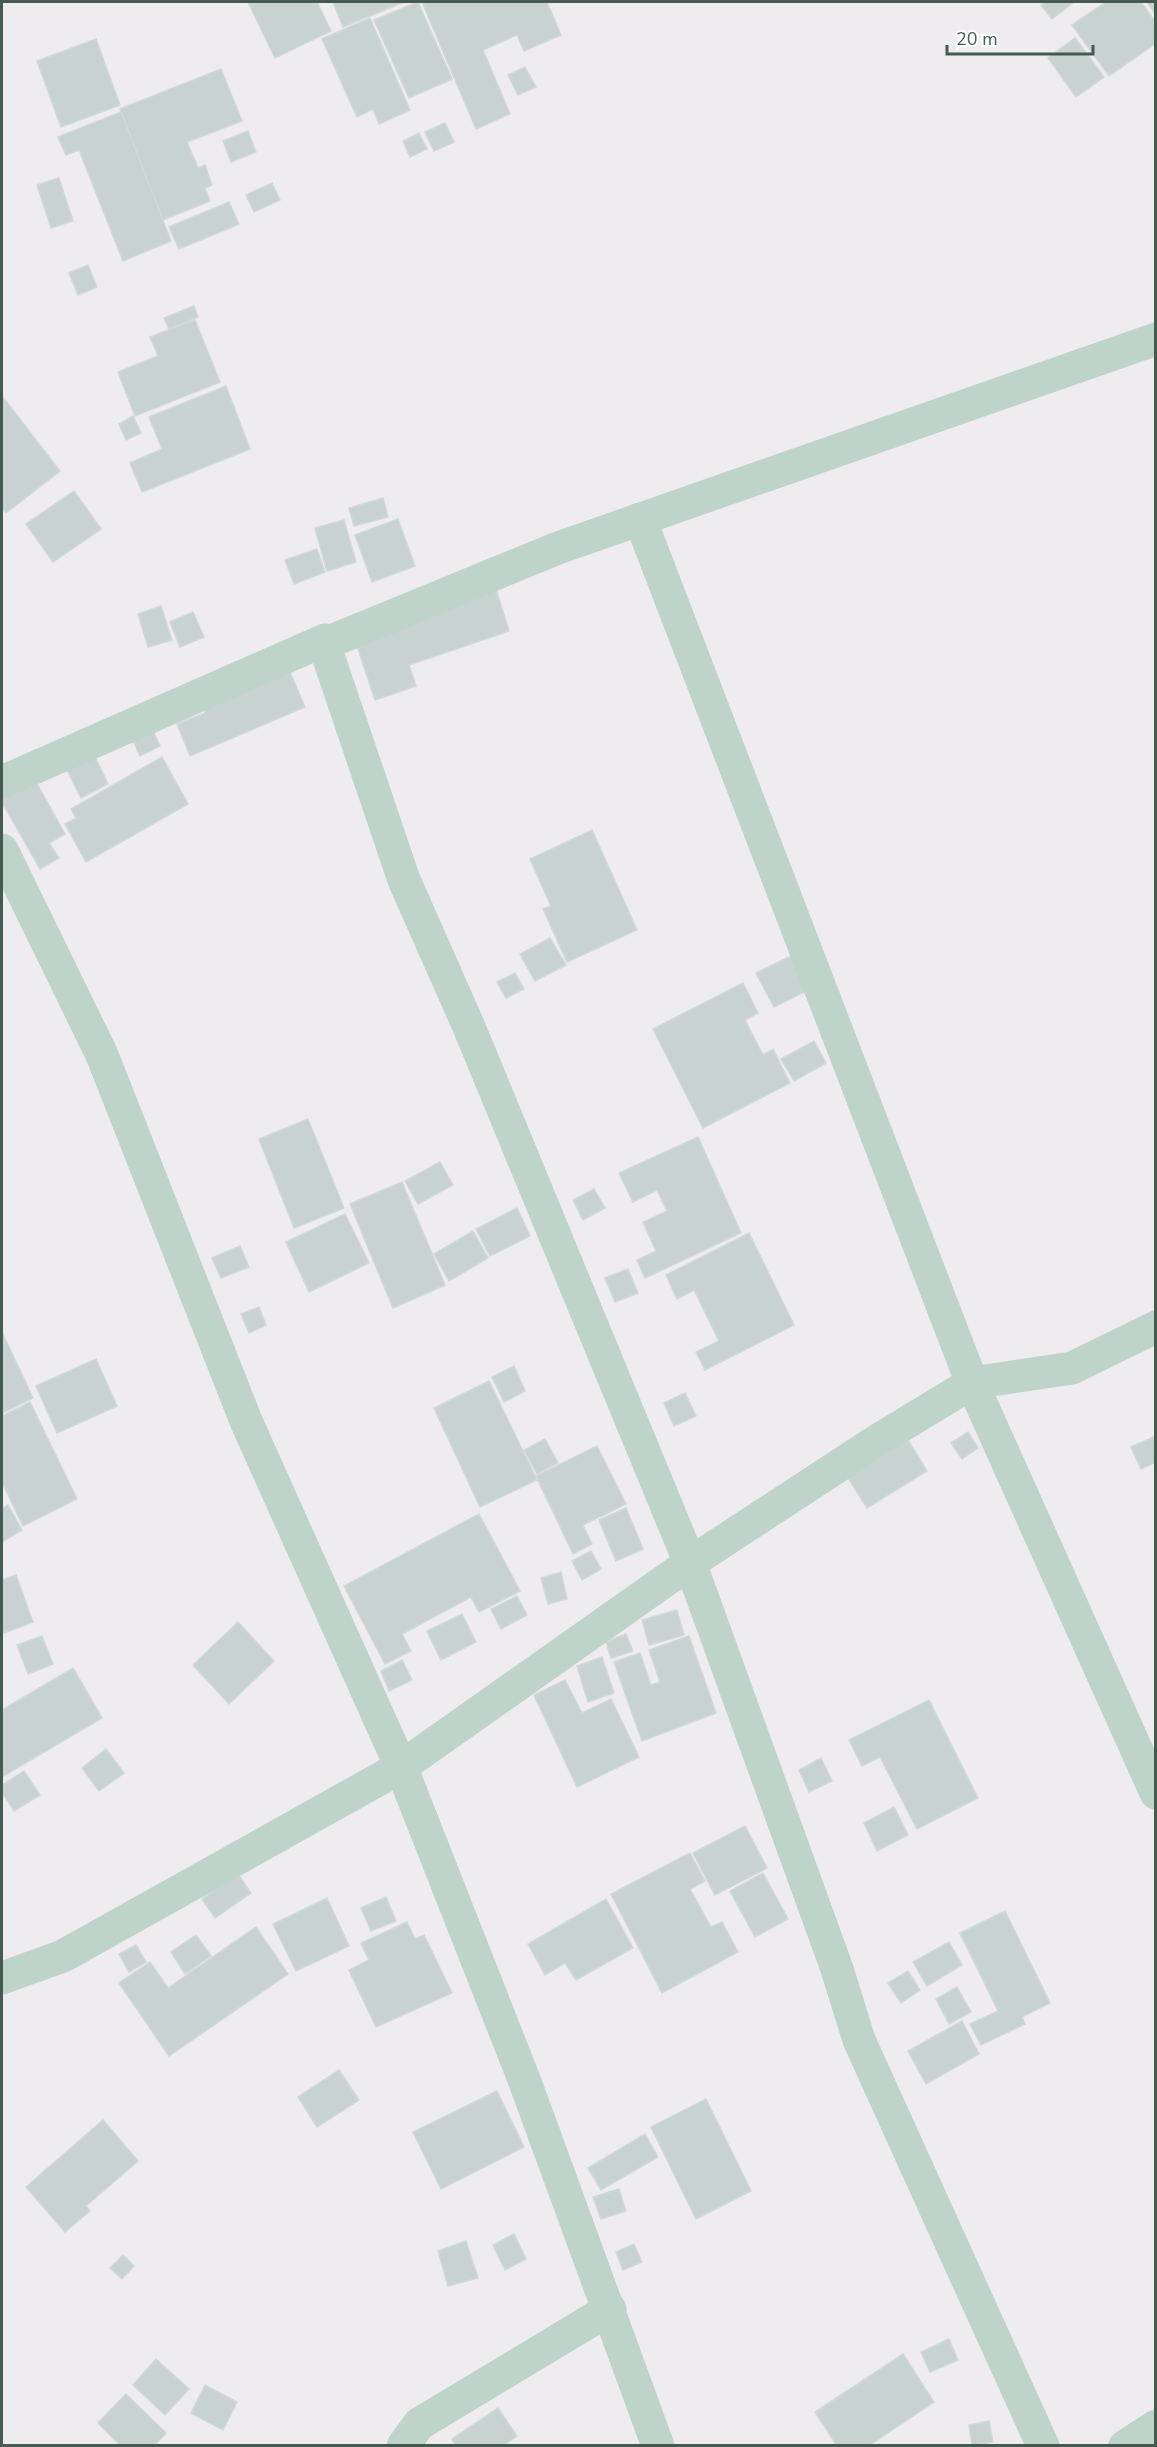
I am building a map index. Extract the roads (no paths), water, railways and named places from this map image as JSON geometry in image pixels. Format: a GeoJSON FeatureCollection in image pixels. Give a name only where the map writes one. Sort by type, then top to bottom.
{"type":"FeatureCollection","features":[{"type":"Feature","properties":{"kind":"street"},"geometry":{"type":"LineString","coordinates":[[324,644],[558,548],[1155,339]]}},
{"type":"Feature","properties":{"kind":"street"},"geometry":{"type":"LineString","coordinates":[[640,519],[972,1383],[1155,1793]]}},
{"type":"Feature","properties":{"kind":"street"},"geometry":{"type":"LineString","coordinates":[[2,782],[325,640],[324,644],[404,880],[469,1027],[690,1563],[837,1969],[859,2040],[1043,2445]]}},
{"type":"Feature","properties":{"kind":"street"},"geometry":{"type":"LineString","coordinates":[[2,850],[102,1055],[246,1421],[401,1767],[521,2071],[658,2445]]}},
{"type":"Feature","properties":{"kind":"street"},"geometry":{"type":"LineString","coordinates":[[2,1978],[63,1956],[401,1767],[690,1563],[878,1440],[972,1383],[1072,1368],[1155,1327]]}},
{"type":"Feature","properties":{"kind":"street"},"geometry":{"type":"LineString","coordinates":[[403,2445],[419,2424],[610,2309]]}},
{"type":"Feature","properties":{"kind":"street"},"geometry":{"type":"LineString","coordinates":[[1125,2445],[1155,2426]]}}]}
